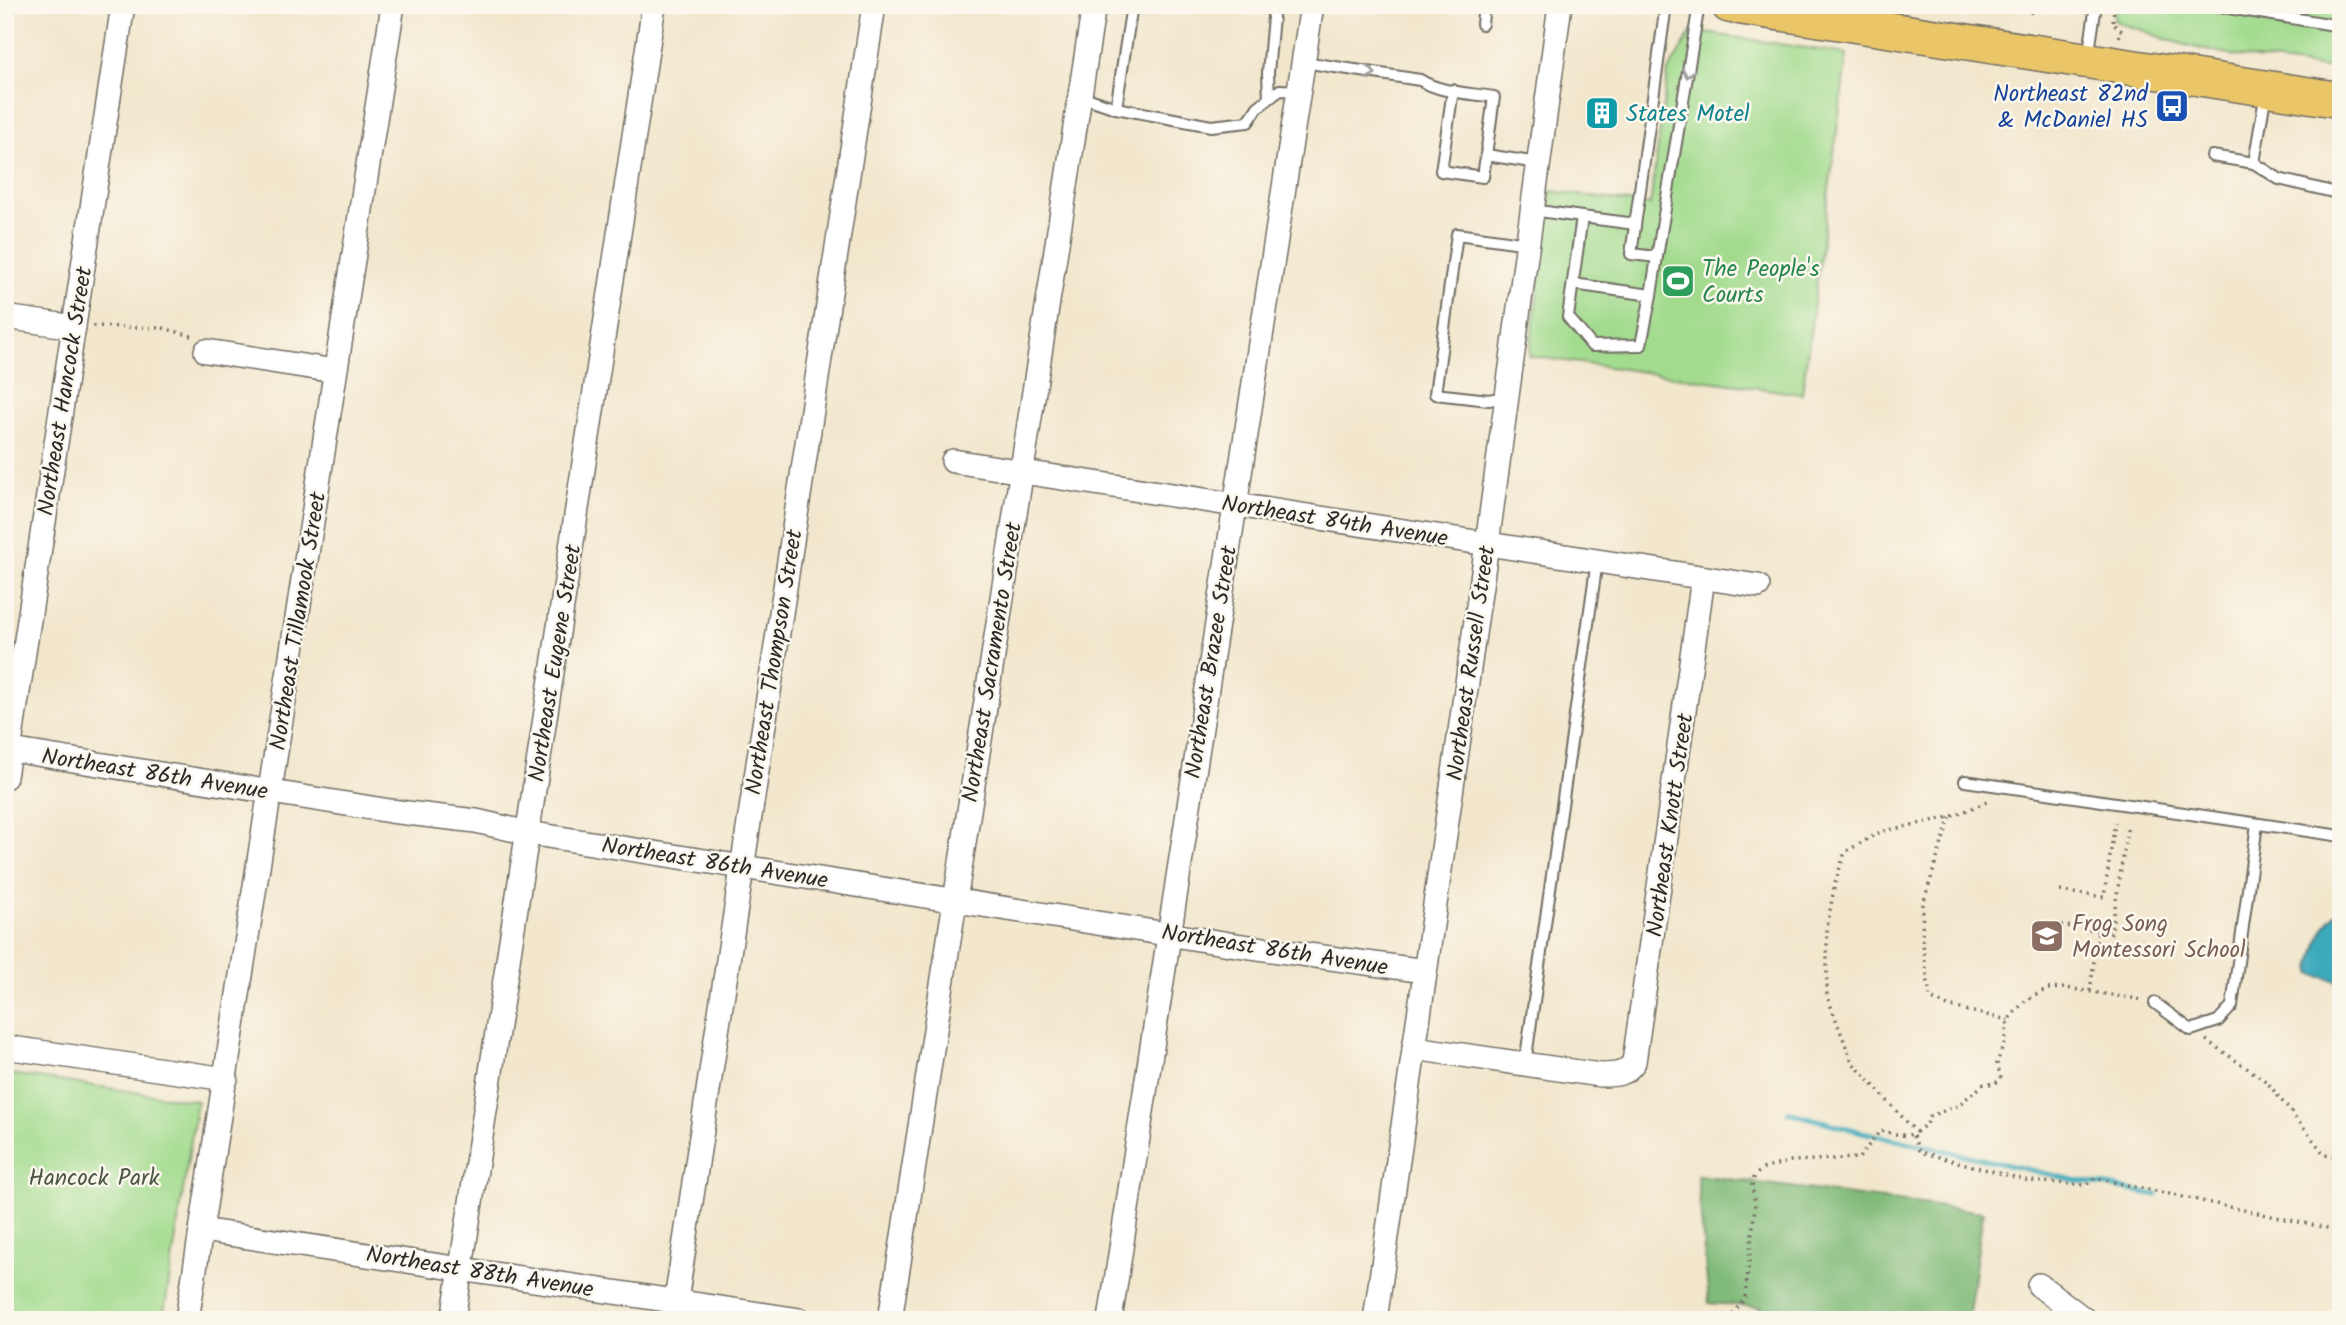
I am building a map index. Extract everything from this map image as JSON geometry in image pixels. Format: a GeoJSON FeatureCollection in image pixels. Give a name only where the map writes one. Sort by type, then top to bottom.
{"type":"FeatureCollection","features":[{"type":"Feature","properties":{"kind":"main road"},"geometry":{"type":"LineString","coordinates":[[1729,5],[2341,100]]}},
{"type":"Feature","properties":{"kind":"street","name":"Northeast Hancock Street"},"geometry":{"type":"LineString","coordinates":[[5,777],[7,749],[123,5]]}},
{"type":"Feature","properties":{"kind":"street","name":"Northeast Tillamook Street"},"geometry":{"type":"LineString","coordinates":[[187,1320],[393,5]]}},
{"type":"Feature","properties":{"kind":"street","name":"Northeast Eugene Street"},"geometry":{"type":"LineString","coordinates":[[453,1320],[654,5]]}},
{"type":"Feature","properties":{"kind":"street","name":"Northeast Thompson Street"},"geometry":{"type":"LineString","coordinates":[[674,1310],[874,5]]}},
{"type":"Feature","properties":{"kind":"street","name":"Northeast Sacramento Street"},"geometry":{"type":"LineString","coordinates":[[890,1320],[1094,5]]}},
{"type":"Feature","properties":{"kind":"street","name":"Northeast Brazee Street"},"geometry":{"type":"LineString","coordinates":[[1110,1320],[1312,5]]}},
{"type":"Feature","properties":{"kind":"street","name":"Northeast Russell Street"},"geometry":{"type":"LineString","coordinates":[[1375,1320],[1487,544],[1560,5]]}},
{"type":"Feature","properties":{"kind":"street"},"geometry":{"type":"LineString","coordinates":[[5,317],[74,327]]}},
{"type":"Feature","properties":{"kind":"street"},"geometry":{"type":"LineString","coordinates":[[206,351],[335,371]]}},
{"type":"Feature","properties":{"kind":"street","name":"Northeast 84th Avenue"},"geometry":{"type":"LineString","coordinates":[[953,461],[1758,586]]}},
{"type":"Feature","properties":{"kind":"street","name":"Northeast Knott Street"},"geometry":{"type":"LineString","coordinates":[[1525,1064],[1600,1075],[1618,1075],[1629,1070],[1637,1054],[1703,578]]}},
{"type":"Feature","properties":{"kind":"street","name":"Northeast 86th Avenue"},"geometry":{"type":"LineString","coordinates":[[7,749],[271,792],[477,821],[528,833],[742,867],[1425,971]]}},
{"type":"Feature","properties":{"kind":"street"},"geometry":{"type":"LineString","coordinates":[[5,1046],[226,1079]]}},
{"type":"Feature","properties":{"kind":"street"},"geometry":{"type":"LineString","coordinates":[[1414,1048],[1525,1064]]}},
{"type":"Feature","properties":{"kind":"street","name":"Northeast 88th Avenue"},"geometry":{"type":"LineString","coordinates":[[201,1230],[461,1268],[674,1310],[800,1320]]}},
{"type":"Feature","properties":{"kind":"street"},"geometry":{"type":"LineString","coordinates":[[2039,1285],[2085,1320]]}},
{"type":"Feature","properties":{"kind":"lane"},"geometry":{"type":"LineString","coordinates":[[1116,108],[1132,5]]}},
{"type":"Feature","properties":{"kind":"lane"},"geometry":{"type":"LineString","coordinates":[[1269,98],[1268,73],[1274,5]]}},
{"type":"Feature","properties":{"kind":"lane"},"geometry":{"type":"LineString","coordinates":[[1482,24],[1484,5]]}},
{"type":"Feature","properties":{"kind":"lane"},"geometry":{"type":"LineString","coordinates":[[1657,257],[1631,254],[1666,5]]}},
{"type":"Feature","properties":{"kind":"lane"},"geometry":{"type":"LineString","coordinates":[[1582,217],[1568,317],[1592,346],[1641,345],[1699,5]]}},
{"type":"Feature","properties":{"kind":"lane"},"geometry":{"type":"LineString","coordinates":[[2087,61],[2095,5]]}},
{"type":"Feature","properties":{"kind":"lane"},"geometry":{"type":"LineString","coordinates":[[2210,5],[2341,26]]}},
{"type":"Feature","properties":{"kind":"lane"},"geometry":{"type":"LineString","coordinates":[[1303,62],[1420,79],[1433,87],[1453,90],[1494,97],[1483,177],[1441,170],[1453,90]]}},
{"type":"Feature","properties":{"kind":"lane"},"geometry":{"type":"LineString","coordinates":[[2254,163],[2266,89]]}},
{"type":"Feature","properties":{"kind":"lane"},"geometry":{"type":"LineString","coordinates":[[1080,96],[1116,108],[1211,126],[1248,122],[1258,107],[1280,90],[1298,91]]}},
{"type":"Feature","properties":{"kind":"lane"},"geometry":{"type":"LineString","coordinates":[[1486,155],[1538,163]]}},
{"type":"Feature","properties":{"kind":"lane"},"geometry":{"type":"LineString","coordinates":[[2212,156],[2254,163],[2279,179],[2313,190],[2341,194]]}},
{"type":"Feature","properties":{"kind":"lane"},"geometry":{"type":"LineString","coordinates":[[1532,210],[1635,224]]}},
{"type":"Feature","properties":{"kind":"lane"},"geometry":{"type":"LineString","coordinates":[[1507,396],[1489,400],[1435,394],[1457,234],[1528,244]]}},
{"type":"Feature","properties":{"kind":"lane"},"geometry":{"type":"LineString","coordinates":[[1573,284],[1651,295]]}},
{"type":"Feature","properties":{"kind":"lane"},"geometry":{"type":"LineString","coordinates":[[1525,1064],[1597,561]]}},
{"type":"Feature","properties":{"kind":"lane"},"geometry":{"type":"LineString","coordinates":[[1965,781],[2341,836]]}},
{"type":"Feature","properties":{"kind":"lane"},"geometry":{"type":"LineString","coordinates":[[2155,1003],[2191,1030],[2218,1021],[2232,1006],[2257,824]]}},
{"type":"Feature","properties":{"kind":"path"},"geometry":{"type":"LineString","coordinates":[[2030,5],[2032,16]]}},
{"type":"Feature","properties":{"kind":"path"},"geometry":{"type":"LineString","coordinates":[[2114,5],[2113,24],[2122,32],[2117,41]]}},
{"type":"Feature","properties":{"kind":"path"},"geometry":{"type":"LineString","coordinates":[[74,327],[111,324],[163,328],[198,339],[206,351]]}},
{"type":"Feature","properties":{"kind":"path"},"geometry":{"type":"LineString","coordinates":[[1987,802],[1950,817],[1880,832],[1847,849],[1835,883],[1827,927],[1828,996],[1850,1059],[1914,1134],[1919,1150],[1962,1161],[2010,1178],[2084,1185],[2095,1178],[2341,1231]]}},
{"type":"Feature","properties":{"kind":"path"},"geometry":{"type":"LineString","coordinates":[[1950,817],[1923,904],[1922,936],[1930,998],[1948,1006],[2008,1020]]}},
{"type":"Feature","properties":{"kind":"path"},"geometry":{"type":"LineString","coordinates":[[2104,897],[2115,822]]}},
{"type":"Feature","properties":{"kind":"path"},"geometry":{"type":"LineString","coordinates":[[2054,924],[2110,933],[2128,824]]}},
{"type":"Feature","properties":{"kind":"path"},"geometry":{"type":"LineString","coordinates":[[2060,891],[2116,899]]}},
{"type":"Feature","properties":{"kind":"path"},"geometry":{"type":"LineString","coordinates":[[2090,992],[2098,931]]}},
{"type":"Feature","properties":{"kind":"path"},"geometry":{"type":"LineString","coordinates":[[1729,1320],[1745,1297],[1755,1207],[1752,1184],[1755,1175],[1763,1169],[1791,1161],[1858,1158],[1880,1131],[1914,1134],[1927,1124],[1930,1116],[1957,1106],[1984,1084],[1998,1083],[2001,1079],[1997,1063],[2005,1041],[2008,1020],[2025,1001],[2047,989],[2135,998]]}},
{"type":"Feature","properties":{"kind":"path"},"geometry":{"type":"LineString","coordinates":[[2191,1030],[2267,1082],[2325,1155],[2341,1158]]}},
{"type":"Feature","properties":{"kind":"green space"},"geometry":{"type":"Polygon","coordinates":[[[2116,5],[2341,5],[2341,70],[2195,48],[2123,25],[2114,20],[2116,5]]]}},
{"type":"Feature","properties":{"kind":"green space","name":"The People's Courts"},"geometry":{"type":"Polygon","coordinates":[[[1692,31],[1847,54],[1802,394],[1529,356],[1551,191],[1650,205],[1668,71],[1692,31]]]}},
{"type":"Feature","properties":{"kind":"green space","name":"Hancock Park"},"geometry":{"type":"Polygon","coordinates":[[[11,1074],[197,1101],[163,1320],[5,1320],[5,1088],[11,1074]]]}},
{"type":"Feature","properties":{"kind":"green space"},"geometry":{"type":"Polygon","coordinates":[[[1697,1175],[1983,1212],[1968,1320],[1759,1320],[1760,1307],[1709,1303],[1697,1175]]]}},
{"type":"Feature","properties":{"kind":"water"},"geometry":{"type":"Polygon","coordinates":[[[2341,908],[2341,982],[2311,974],[2311,969],[2324,928],[2341,908]]]}},
{"type":"Feature","properties":{"kind":"waterway"},"geometry":{"type":"LineString","coordinates":[[1788,1112],[1862,1132],[2079,1181],[2157,1195]]}},
{"type":"Feature","properties":{"kind":"place","name":"Northeast 82nd & McDaniel HS"},"geometry":{"type":"Point","coordinates":[2172,106]}},
{"type":"Feature","properties":{"kind":"place","name":"States Motel"},"geometry":{"type":"Point","coordinates":[1602,113]}},
{"type":"Feature","properties":{"kind":"place","name":"The People's Courts"},"geometry":{"type":"Point","coordinates":[1678,281]}},
{"type":"Feature","properties":{"kind":"place","name":"Frog Song Montessori School"},"geometry":{"type":"Point","coordinates":[2047,936]}}]}
